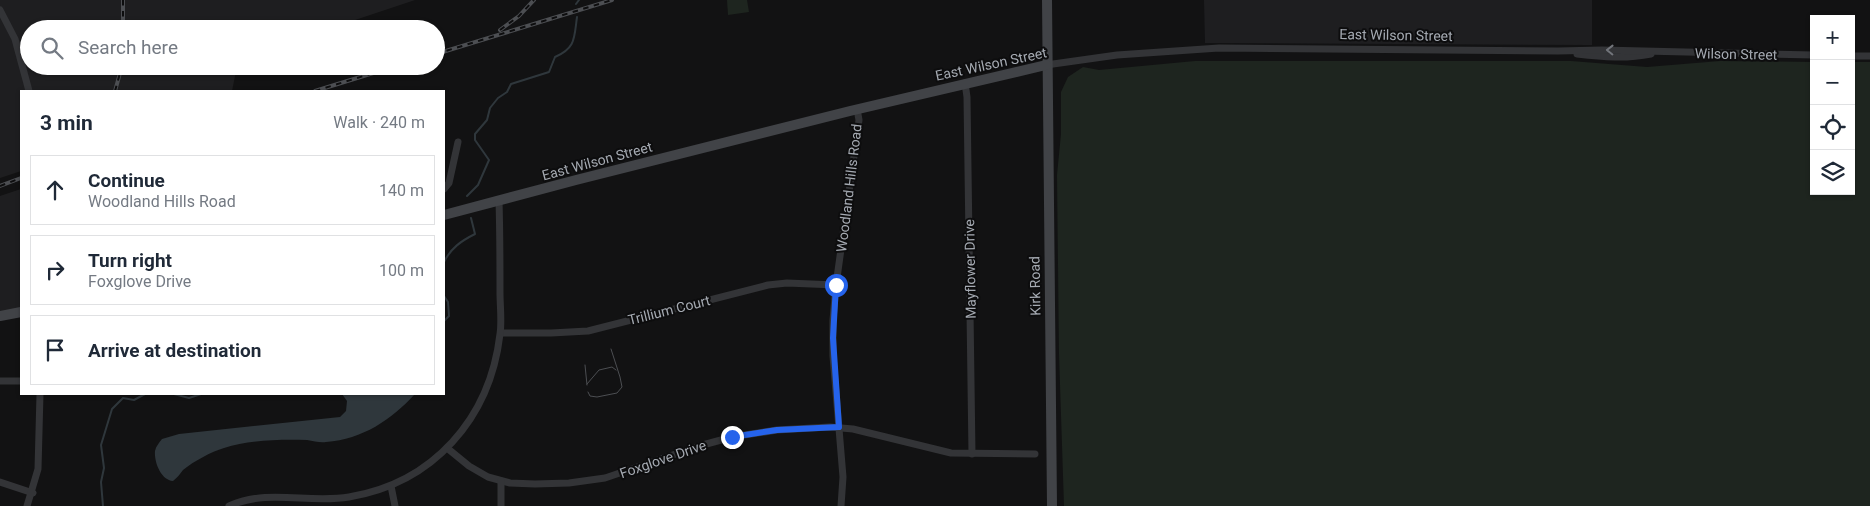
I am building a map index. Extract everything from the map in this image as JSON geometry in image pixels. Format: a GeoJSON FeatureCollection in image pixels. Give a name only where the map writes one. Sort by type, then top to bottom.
{"type":"FeatureCollection","features":[{"type":"Feature","properties":{"kind":"street","name":"Kirk Road"},"geometry":{"type":"LineString","coordinates":[[1047,0],[1046,65],[1052,506]]}},
{"type":"Feature","properties":{"kind":"street"},"geometry":{"type":"LineString","coordinates":[[0,10],[16,39],[20,55]]}},
{"type":"Feature","properties":{"kind":"street","name":"East Wilson Street"},"geometry":{"type":"LineString","coordinates":[[445,215],[576,180],[965,83],[1046,65],[1117,55],[1214,48],[1558,52]]}},
{"type":"Feature","properties":{"kind":"street","name":"Wilson Street"},"geometry":{"type":"LineString","coordinates":[[1558,52],[1604,58],[1622,58],[1658,52],[1810,55]]}},
{"type":"Feature","properties":{"kind":"street"},"geometry":{"type":"LineString","coordinates":[[1855,56],[1870,56]]}},
{"type":"Feature","properties":{"kind":"street"},"geometry":{"type":"LineString","coordinates":[[25,75],[29,90]]}},
{"type":"Feature","properties":{"kind":"street","name":"Mayflower Drive"},"geometry":{"type":"LineString","coordinates":[[965,83],[967,107],[972,454]]}},
{"type":"Feature","properties":{"kind":"street","name":"Woodland Hills Road"},"geometry":{"type":"LineString","coordinates":[[841,506],[842,477],[833,338],[836,285],[859,120],[857,110]]}},
{"type":"Feature","properties":{"kind":"street"},"geometry":{"type":"LineString","coordinates":[[445,188],[449,183],[458,142]]}},
{"type":"Feature","properties":{"kind":"street"},"geometry":{"type":"LineString","coordinates":[[229,506],[244,499],[261,496],[342,498],[367,494],[391,486],[421,470],[447,448],[469,422],[486,390],[496,360],[500,333],[499,201]]}},
{"type":"Feature","properties":{"kind":"street","name":"Trillium Court"},"geometry":{"type":"LineString","coordinates":[[500,333],[588,331],[768,285],[788,282],[836,285]]}},
{"type":"Feature","properties":{"kind":"street"},"geometry":{"type":"LineString","coordinates":[[0,316],[20,312]]}},
{"type":"Feature","properties":{"kind":"street"},"geometry":{"type":"LineString","coordinates":[[0,381],[20,380]]}},
{"type":"Feature","properties":{"kind":"street"},"geometry":{"type":"LineString","coordinates":[[27,506],[33,492],[38,470],[40,395]]}},
{"type":"Feature","properties":{"kind":"street","name":"Foxglove Drive"},"geometry":{"type":"LineString","coordinates":[[447,448],[475,471],[500,481],[535,484],[582,482],[616,475],[699,446],[732,437],[777,430],[839,427],[951,453],[1035,454]]}},
{"type":"Feature","properties":{"kind":"street"},"geometry":{"type":"LineString","coordinates":[[500,481],[501,506]]}},
{"type":"Feature","properties":{"kind":"street"},"geometry":{"type":"LineString","coordinates":[[0,482],[33,492]]}},
{"type":"Feature","properties":{"kind":"street"},"geometry":{"type":"LineString","coordinates":[[391,486],[395,506]]}},
{"type":"Feature","properties":{"kind":"street"},"geometry":{"type":"LineString","coordinates":[[293,497],[293,506]]}},
{"type":"Feature","properties":{"kind":"shaded area"},"geometry":{"type":"Polygon","coordinates":[[[0,0],[415,0],[355,20],[20,20],[20,75],[235,75],[232,90],[20,90],[20,171],[0,178],[0,0]]]}},
{"type":"Feature","properties":{"kind":"shaded area"},"geometry":{"type":"Polygon","coordinates":[[[727,0],[747,0],[749,12],[728,15],[727,0]]]}},
{"type":"Feature","properties":{"kind":"shaded area"},"geometry":{"type":"Polygon","coordinates":[[[1204,0],[1592,0],[1592,45],[1205,43],[1204,0]]]}},
{"type":"Feature","properties":{"kind":"shaded area"},"geometry":{"type":"Polygon","coordinates":[[[1195,61],[1571,61],[1647,67],[1720,61],[1810,62],[1810,195],[1855,195],[1855,62],[1870,62],[1870,506],[1064,506],[1059,354],[1057,175],[1061,134],[1061,92],[1068,77],[1083,67],[1099,70],[1195,61]]]}},
{"type":"Feature","properties":{"kind":"shaded area"},"geometry":{"type":"Polygon","coordinates":[[[20,189],[20,309],[0,313],[0,196],[20,189]]]}},
{"type":"Feature","properties":{"kind":"shaded area"},"geometry":{"type":"Polygon","coordinates":[[[343,395],[414,395],[386,420],[352,437],[324,442],[276,440],[234,445],[197,460],[183,470],[173,481],[162,474],[157,465],[155,451],[162,439],[179,434],[340,417],[346,411],[347,401],[343,395]]]}},
{"type":"Feature","properties":{"kind":"waterway"},"geometry":{"type":"LineString","coordinates":[[576,4],[579,0]]}},
{"type":"Feature","properties":{"kind":"waterway"},"geometry":{"type":"LineString","coordinates":[[467,196],[478,185],[489,160],[475,140],[475,134],[487,120],[490,108],[498,98],[507,92],[511,84],[549,72],[555,57],[567,50],[573,41],[577,17]]}},
{"type":"Feature","properties":{"kind":"waterway"},"geometry":{"type":"LineString","coordinates":[[445,260],[457,245],[475,234],[471,218]]}},
{"type":"Feature","properties":{"kind":"waterway"},"geometry":{"type":"LineString","coordinates":[[445,298],[448,302],[449,316],[445,320]]}},
{"type":"Feature","properties":{"kind":"waterway"},"geometry":{"type":"LineString","coordinates":[[103,506],[101,482],[104,468],[101,445],[112,409],[123,398],[134,400],[143,395]]}},
{"type":"Feature","properties":{"kind":"waterway"},"geometry":{"type":"LineString","coordinates":[[178,395],[189,398],[198,395]]}},
{"type":"Feature","properties":{"kind":"tram line"},"geometry":{"type":"LineString","coordinates":[[588,392],[590,396],[597,397],[617,393],[622,387],[611,349]]}},
{"type":"Feature","properties":{"kind":"tram line"},"geometry":{"type":"LineString","coordinates":[[585,365],[587,385]]}},
{"type":"Feature","properties":{"kind":"tram line"},"geometry":{"type":"LineString","coordinates":[[587,384],[599,370],[612,367],[616,370]]}},
{"type":"Feature","properties":{"kind":"railway"},"geometry":{"type":"LineString","coordinates":[[123,0],[123,20]]}},
{"type":"Feature","properties":{"kind":"railway"},"geometry":{"type":"LineString","coordinates":[[500,30],[519,16],[534,0]]}},
{"type":"Feature","properties":{"kind":"railway"},"geometry":{"type":"LineString","coordinates":[[445,51],[612,0]]}},
{"type":"Feature","properties":{"kind":"railway"},"geometry":{"type":"LineString","coordinates":[[115,90],[119,75]]}},
{"type":"Feature","properties":{"kind":"railway"},"geometry":{"type":"LineString","coordinates":[[318,90],[367,75]]}},
{"type":"Feature","properties":{"kind":"railway"},"geometry":{"type":"LineString","coordinates":[[0,186],[20,178]]}},
{"type":"Feature","properties":{"kind":"route"},"geometry":{"type":"LineString","coordinates":[[732,437],[777,430],[839,427],[833,356],[833,320],[836,285]]}}]}
